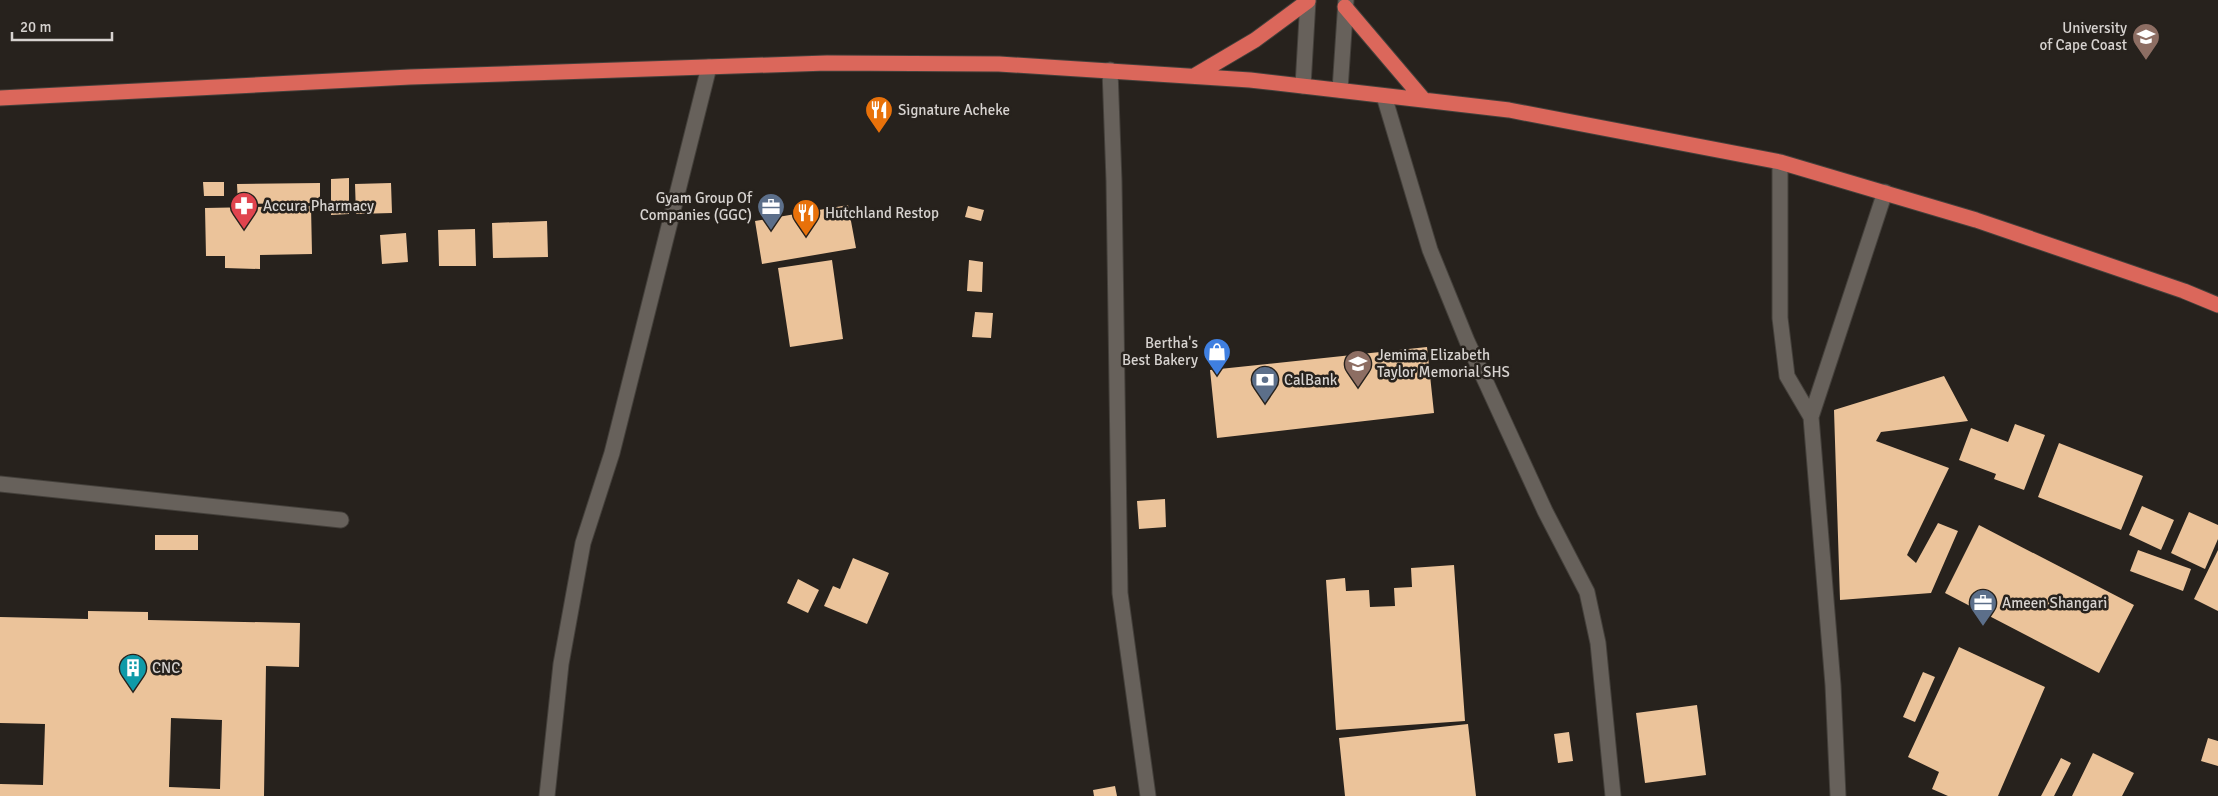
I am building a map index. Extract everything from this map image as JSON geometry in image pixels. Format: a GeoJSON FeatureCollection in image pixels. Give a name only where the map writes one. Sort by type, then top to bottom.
{"type":"FeatureCollection","features":[{"type":"Feature","properties":{"kind":"highway"},"geometry":{"type":"LineString","coordinates":[[1194,76],[1255,40],[1308,0]]}},
{"type":"Feature","properties":{"kind":"highway"},"geometry":{"type":"LineString","coordinates":[[1345,4],[1424,100]]}},
{"type":"Feature","properties":{"kind":"highway"},"geometry":{"type":"LineString","coordinates":[[0,98],[410,77],[827,62],[989,64],[1110,70],[1303,86],[1509,110],[1780,162],[1976,220],[2184,291],[2218,305]]}},
{"type":"Feature","properties":{"kind":"street"},"geometry":{"type":"LineString","coordinates":[[1303,86],[1308,0]]}},
{"type":"Feature","properties":{"kind":"street"},"geometry":{"type":"LineString","coordinates":[[1340,90],[1345,4]]}},
{"type":"Feature","properties":{"kind":"street"},"geometry":{"type":"LineString","coordinates":[[547,796],[561,664],[583,543],[612,453],[709,67]]}},
{"type":"Feature","properties":{"kind":"street"},"geometry":{"type":"LineString","coordinates":[[1110,70],[1115,191],[1120,593],[1148,796]]}},
{"type":"Feature","properties":{"kind":"street"},"geometry":{"type":"LineString","coordinates":[[1384,96],[1430,250],[1467,341],[1545,511],[1587,592],[1598,643],[1613,796]]}},
{"type":"Feature","properties":{"kind":"street"},"geometry":{"type":"LineString","coordinates":[[1780,162],[1780,318],[1787,376],[1811,417]]}},
{"type":"Feature","properties":{"kind":"street"},"geometry":{"type":"LineString","coordinates":[[1838,796],[1833,685],[1811,417],[1885,192]]}},
{"type":"Feature","properties":{"kind":"street"},"geometry":{"type":"LineString","coordinates":[[0,484],[341,520]]}},
{"type":"Feature","properties":{"kind":"building"},"geometry":{"type":"Polygon","coordinates":[[[349,178],[349,214],[331,215],[331,179],[349,178]]]}},
{"type":"Feature","properties":{"kind":"building"},"geometry":{"type":"Polygon","coordinates":[[[203,182],[224,182],[224,196],[204,196],[203,182]]]}},
{"type":"Feature","properties":{"kind":"building"},"geometry":{"type":"Polygon","coordinates":[[[320,183],[320,203],[238,204],[237,184],[320,183]]]}},
{"type":"Feature","properties":{"kind":"building"},"geometry":{"type":"Polygon","coordinates":[[[391,183],[392,213],[356,214],[355,184],[391,183]]]}},
{"type":"Feature","properties":{"kind":"building"},"geometry":{"type":"Polygon","coordinates":[[[848,205],[856,248],[762,264],[755,221],[848,205]]]}},
{"type":"Feature","properties":{"kind":"building"},"geometry":{"type":"Polygon","coordinates":[[[311,206],[312,254],[260,255],[260,269],[225,268],[225,256],[206,256],[205,208],[311,206]]]}},
{"type":"Feature","properties":{"kind":"building"},"geometry":{"type":"Polygon","coordinates":[[[968,206],[984,210],[981,221],[965,217],[968,206]]]}},
{"type":"Feature","properties":{"kind":"building"},"geometry":{"type":"Polygon","coordinates":[[[547,221],[548,257],[493,258],[492,223],[547,221]]]}},
{"type":"Feature","properties":{"kind":"building"},"geometry":{"type":"Polygon","coordinates":[[[475,229],[476,266],[439,266],[438,230],[475,229]]]}},
{"type":"Feature","properties":{"kind":"building"},"geometry":{"type":"Polygon","coordinates":[[[406,233],[408,262],[382,264],[380,235],[406,233]]]}},
{"type":"Feature","properties":{"kind":"building"},"geometry":{"type":"Polygon","coordinates":[[[832,260],[843,339],[790,347],[778,268],[832,260]]]}},
{"type":"Feature","properties":{"kind":"building"},"geometry":{"type":"Polygon","coordinates":[[[969,260],[983,262],[982,292],[967,291],[969,260]]]}},
{"type":"Feature","properties":{"kind":"building"},"geometry":{"type":"Polygon","coordinates":[[[975,312],[993,313],[991,338],[972,337],[975,312]]]}},
{"type":"Feature","properties":{"kind":"building"},"geometry":{"type":"Polygon","coordinates":[[[1427,347],[1434,413],[1217,438],[1210,370],[1427,347]]]}},
{"type":"Feature","properties":{"kind":"building"},"geometry":{"type":"Polygon","coordinates":[[[1944,376],[1968,421],[1881,432],[1876,441],[1949,468],[1907,555],[1916,563],[1938,523],[1958,531],[1931,593],[1840,600],[1834,410],[1944,376]]]}},
{"type":"Feature","properties":{"kind":"building"},"geometry":{"type":"Polygon","coordinates":[[[2015,424],[2045,435],[2024,490],[1994,479],[1996,474],[1959,460],[1971,428],[2008,442],[2015,424]]]}},
{"type":"Feature","properties":{"kind":"building"},"geometry":{"type":"Polygon","coordinates":[[[2059,443],[2143,476],[2121,530],[2038,497],[2059,443]]]}},
{"type":"Feature","properties":{"kind":"building"},"geometry":{"type":"Polygon","coordinates":[[[1165,499],[1166,527],[1139,529],[1137,501],[1165,499]]]}},
{"type":"Feature","properties":{"kind":"building"},"geometry":{"type":"Polygon","coordinates":[[[2142,506],[2174,520],[2161,550],[2129,535],[2142,506]]]}},
{"type":"Feature","properties":{"kind":"building"},"geometry":{"type":"Polygon","coordinates":[[[2189,512],[2218,525],[2218,539],[2205,569],[2171,553],[2189,512]]]}},
{"type":"Feature","properties":{"kind":"building"},"geometry":{"type":"Polygon","coordinates":[[[1979,525],[2134,605],[2099,673],[1945,593],[1979,525]]]}},
{"type":"Feature","properties":{"kind":"building"},"geometry":{"type":"Polygon","coordinates":[[[155,535],[198,535],[198,550],[155,550],[155,535]]]}},
{"type":"Feature","properties":{"kind":"building"},"geometry":{"type":"Polygon","coordinates":[[[2138,550],[2191,569],[2183,591],[2130,571],[2138,550]]]}},
{"type":"Feature","properties":{"kind":"building"},"geometry":{"type":"Polygon","coordinates":[[[2218,550],[2218,611],[2194,599],[2218,550]]]}},
{"type":"Feature","properties":{"kind":"building"},"geometry":{"type":"Polygon","coordinates":[[[853,558],[889,573],[867,624],[824,606],[833,586],[840,589],[853,558]]]}},
{"type":"Feature","properties":{"kind":"building"},"geometry":{"type":"Polygon","coordinates":[[[1454,565],[1465,721],[1336,730],[1326,580],[1345,578],[1346,591],[1369,590],[1370,607],[1395,606],[1394,588],[1412,587],[1411,568],[1454,565]]]}},
{"type":"Feature","properties":{"kind":"building"},"geometry":{"type":"Polygon","coordinates":[[[798,579],[819,590],[808,613],[787,603],[798,579]]]}},
{"type":"Feature","properties":{"kind":"building","name":"CNC"},"geometry":{"type":"Polygon","coordinates":[[[88,611],[148,612],[148,620],[300,623],[299,667],[266,666],[264,796],[0,796],[0,784],[43,785],[45,724],[0,723],[0,617],[88,619],[88,611]],[[171,718],[169,787],[220,789],[222,720],[171,718]]]}},
{"type":"Feature","properties":{"kind":"building"},"geometry":{"type":"Polygon","coordinates":[[[1959,647],[2045,687],[1998,796],[1948,796],[1932,789],[1939,772],[1908,757],[1959,647]]]}},
{"type":"Feature","properties":{"kind":"building"},"geometry":{"type":"Polygon","coordinates":[[[1923,672],[1935,677],[1915,722],[1903,717],[1923,672]]]}},
{"type":"Feature","properties":{"kind":"building"},"geometry":{"type":"Polygon","coordinates":[[[1697,705],[1706,775],[1645,783],[1636,713],[1697,705]]]}},
{"type":"Feature","properties":{"kind":"building"},"geometry":{"type":"Polygon","coordinates":[[[1468,724],[1476,796],[1345,796],[1339,738],[1468,724]]]}},
{"type":"Feature","properties":{"kind":"building"},"geometry":{"type":"Polygon","coordinates":[[[1569,732],[1573,761],[1558,763],[1554,734],[1569,732]]]}},
{"type":"Feature","properties":{"kind":"building"},"geometry":{"type":"Polygon","coordinates":[[[2208,738],[2218,741],[2218,766],[2201,761],[2208,738]]]}},
{"type":"Feature","properties":{"kind":"building"},"geometry":{"type":"Polygon","coordinates":[[[2093,753],[2134,773],[2122,796],[2072,796],[2093,753]]]}},
{"type":"Feature","properties":{"kind":"building"},"geometry":{"type":"Polygon","coordinates":[[[2061,758],[2071,763],[2054,796],[2041,796],[2061,758]]]}},
{"type":"Feature","properties":{"kind":"building"},"geometry":{"type":"Polygon","coordinates":[[[1115,786],[1117,796],[1094,796],[1093,790],[1115,786]]]}},
{"type":"Feature","properties":{"kind":"place","name":"University of Cape Coast"},"geometry":{"type":"Point","coordinates":[2146,61]}},
{"type":"Feature","properties":{"kind":"place","name":"Signature Acheke"},"geometry":{"type":"Point","coordinates":[879,134]}},
{"type":"Feature","properties":{"kind":"place","name":"Accura Pharmacy"},"geometry":{"type":"Point","coordinates":[244,230]}},
{"type":"Feature","properties":{"kind":"place","name":"Gyam Group Of Companies (GGC)"},"geometry":{"type":"Point","coordinates":[771,231]}},
{"type":"Feature","properties":{"kind":"place","name":"Hutchland Restop"},"geometry":{"type":"Point","coordinates":[806,237]}},
{"type":"Feature","properties":{"kind":"place","name":"Bertha's Best Bakery"},"geometry":{"type":"Point","coordinates":[1217,376]}},
{"type":"Feature","properties":{"kind":"place","name":"Jemima Elizabeth Taylor Memorial SHS"},"geometry":{"type":"Point","coordinates":[1358,388]}},
{"type":"Feature","properties":{"kind":"place","name":"CalBank"},"geometry":{"type":"Point","coordinates":[1265,404]}},
{"type":"Feature","properties":{"kind":"place","name":"Ameen Shangari"},"geometry":{"type":"Point","coordinates":[1983,627]}},
{"type":"Feature","properties":{"kind":"place","name":"CNC"},"geometry":{"type":"Point","coordinates":[133,692]}}]}
